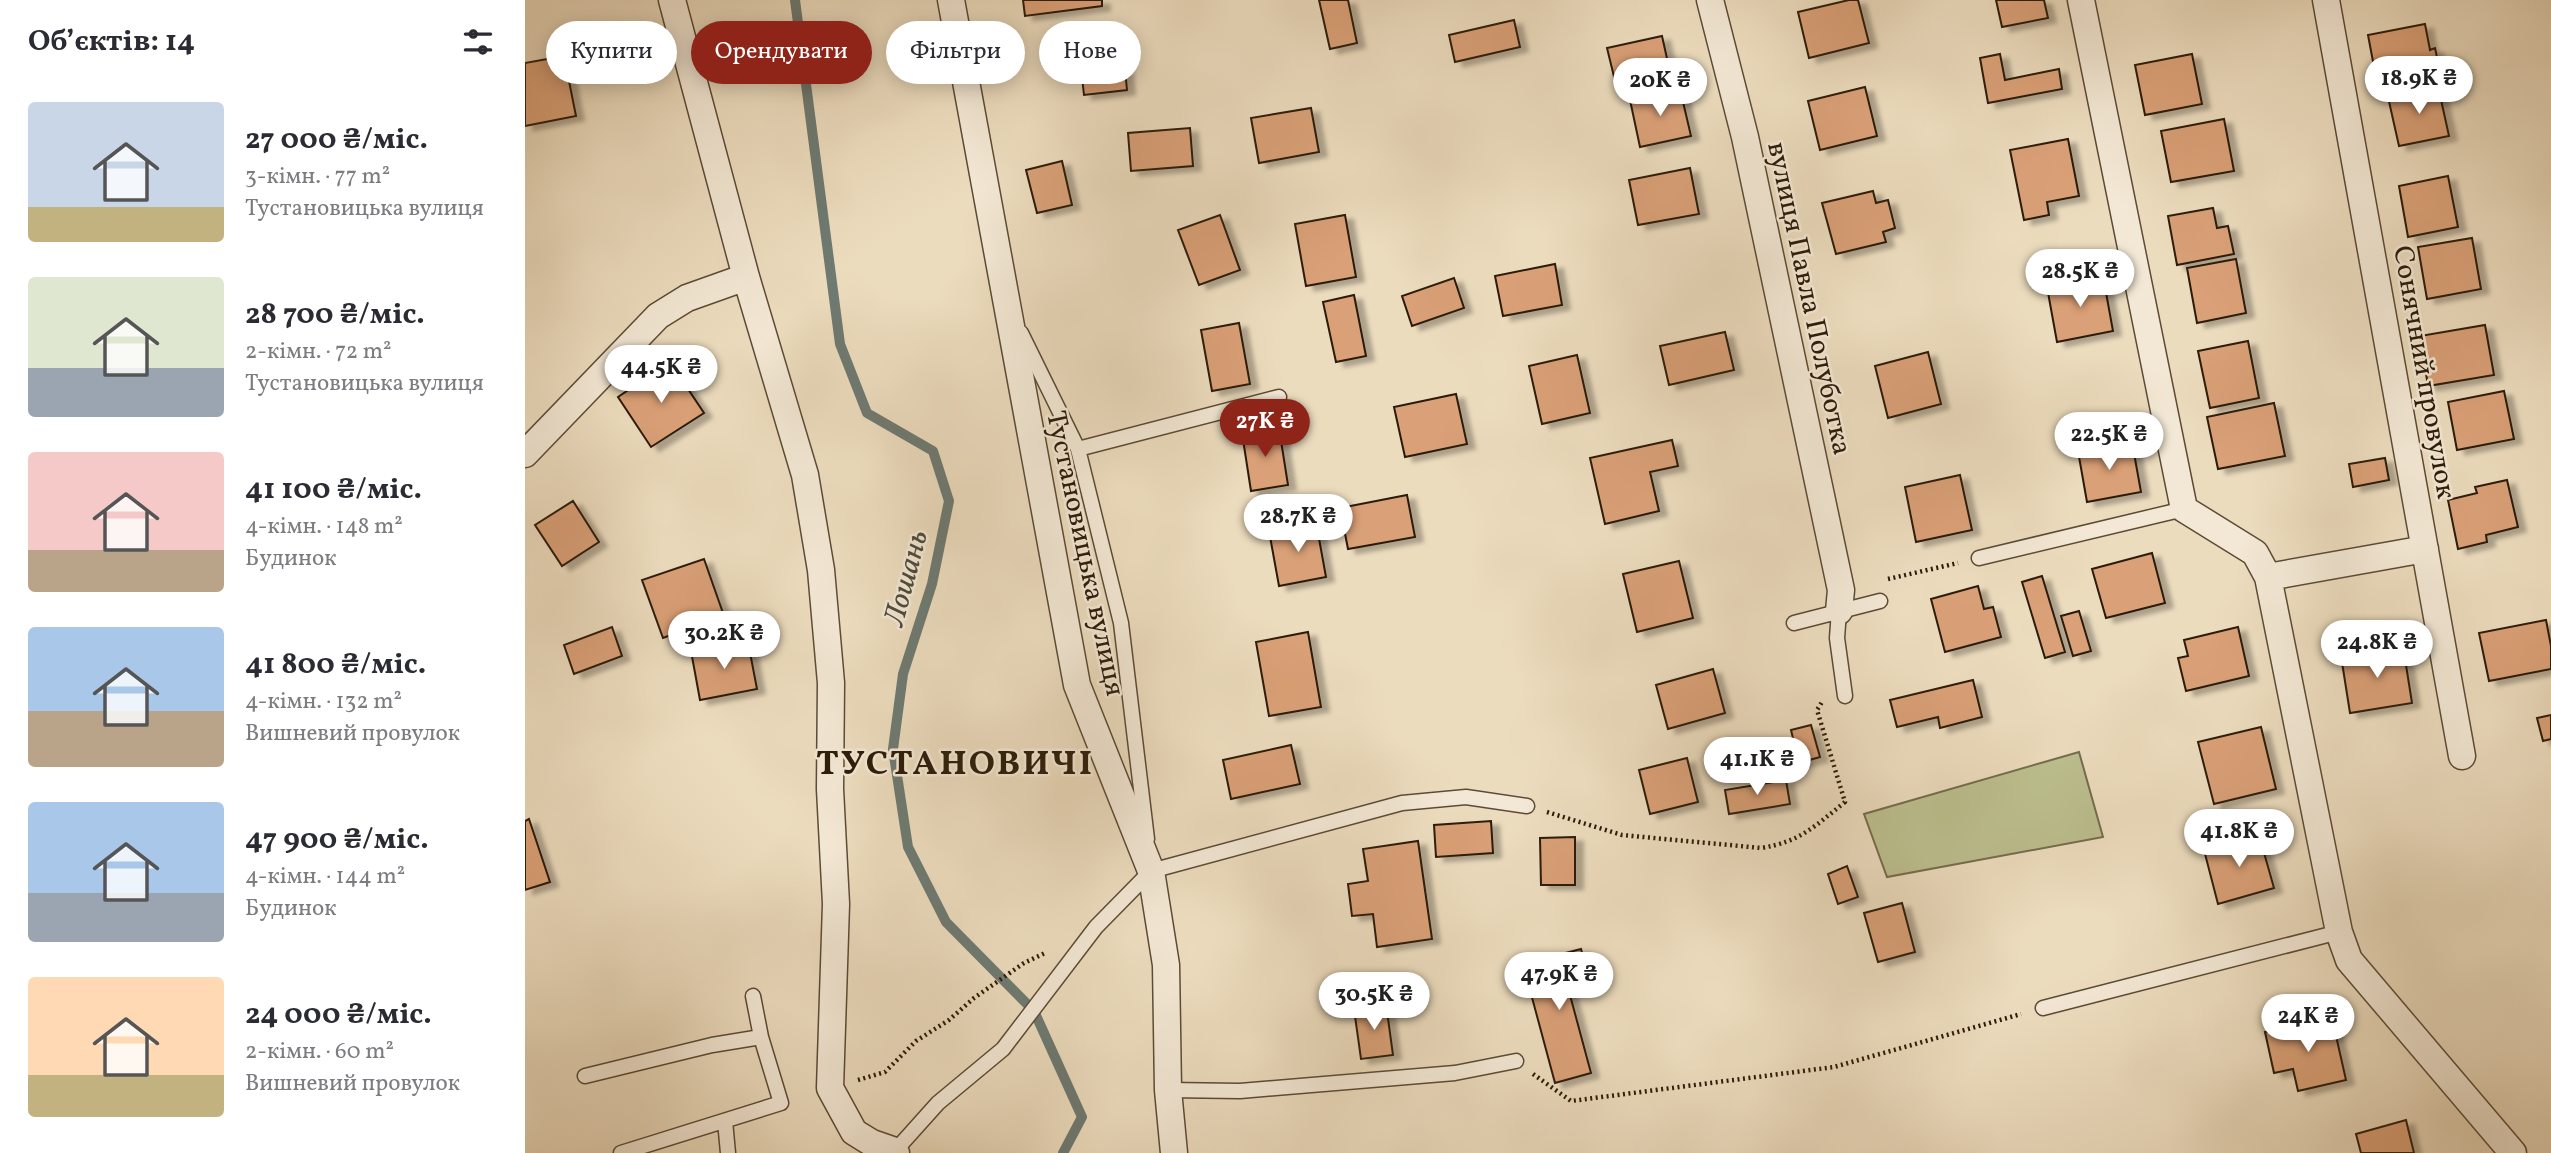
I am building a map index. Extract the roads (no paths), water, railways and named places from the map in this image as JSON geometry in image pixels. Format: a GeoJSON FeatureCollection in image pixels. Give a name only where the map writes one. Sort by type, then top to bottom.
{"type":"FeatureCollection","features":[{"type":"Feature","properties":{"kind":"street"},"geometry":{"type":"LineString","coordinates":[[672,0],[746,277],[805,475],[821,570],[831,683],[830,789],[836,904],[830,1087],[854,1132],[895,1152]]}},
{"type":"Feature","properties":{"kind":"street","name":"Тустановицька вулиця"},"geometry":{"type":"LineString","coordinates":[[951,0],[1077,685],[1151,871],[1166,965],[1168,1090],[1174,1153]]}},
{"type":"Feature","properties":{"kind":"street","name":"вулиця Павла Полуботка"},"geometry":{"type":"LineString","coordinates":[[1710,0],[1745,137],[1840,601]]}},
{"type":"Feature","properties":{"kind":"street"},"geometry":{"type":"LineString","coordinates":[[2081,0],[2185,509],[2255,553],[2268,577],[2337,919],[2349,960],[2513,1153]]}},
{"type":"Feature","properties":{"kind":"street","name":"Сонячний провулок"},"geometry":{"type":"LineString","coordinates":[[2326,0],[2462,756]]}},
{"type":"Feature","properties":{"kind":"street"},"geometry":{"type":"LineString","coordinates":[[525,454],[658,316],[687,298],[746,277]]}},
{"type":"Feature","properties":{"kind":"street"},"geometry":{"type":"LineString","coordinates":[[2268,577],[2425,549]]}},
{"type":"Feature","properties":{"kind":"lane"},"geometry":{"type":"LineString","coordinates":[[1005,301],[1078,450],[1121,623],[1151,871]]}},
{"type":"Feature","properties":{"kind":"lane"},"geometry":{"type":"LineString","coordinates":[[1078,450],[1279,397]]}},
{"type":"Feature","properties":{"kind":"lane"},"geometry":{"type":"LineString","coordinates":[[1979,558],[2185,509]]}},
{"type":"Feature","properties":{"kind":"lane"},"geometry":{"type":"LineString","coordinates":[[1840,601],[1837,638],[1845,696]]}},
{"type":"Feature","properties":{"kind":"lane"},"geometry":{"type":"LineString","coordinates":[[1794,623],[1840,601],[1880,601]]}},
{"type":"Feature","properties":{"kind":"lane"},"geometry":{"type":"LineString","coordinates":[[895,1152],[937,1103],[1003,1049],[1096,927],[1151,871],[1402,803],[1466,797],[1527,806]]}},
{"type":"Feature","properties":{"kind":"lane"},"geometry":{"type":"LineString","coordinates":[[2043,1008],[2337,919]]}},
{"type":"Feature","properties":{"kind":"lane"},"geometry":{"type":"LineString","coordinates":[[621,1153],[781,1103],[761,1037],[753,996]]}},
{"type":"Feature","properties":{"kind":"lane"},"geometry":{"type":"LineString","coordinates":[[585,1076],[712,1045],[761,1037]]}},
{"type":"Feature","properties":{"kind":"lane"},"geometry":{"type":"LineString","coordinates":[[1168,1090],[1253,1090],[1455,1073],[1516,1061]]}},
{"type":"Feature","properties":{"kind":"lane"},"geometry":{"type":"LineString","coordinates":[[725,1121],[728,1153]]}},
{"type":"Feature","properties":{"kind":"waterway","name":"Лошань"},"geometry":{"type":"LineString","coordinates":[[795,0],[840,344],[867,413],[933,451],[949,501],[932,584],[903,674],[893,749],[908,847],[946,922],[1034,1011],[1082,1117],[1063,1153]]}},
{"type":"Feature","properties":{"kind":"district","name":"ТУСТАНОВИЧІ"},"geometry":{"type":"Point","coordinates":[955,762]}}]}
